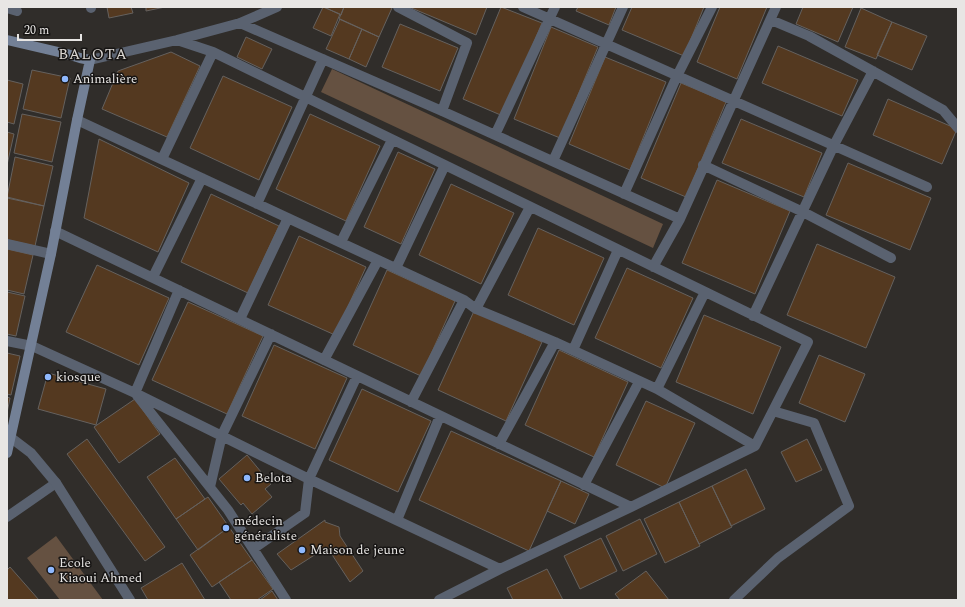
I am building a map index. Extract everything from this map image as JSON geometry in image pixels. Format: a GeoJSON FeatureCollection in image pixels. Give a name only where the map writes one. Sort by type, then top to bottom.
{"type":"FeatureCollection","features":[{"type":"Feature","properties":{"kind":"street"},"geometry":{"type":"LineString","coordinates":[[7,40],[90,60],[177,40],[240,23],[277,7]]}},
{"type":"Feature","properties":{"kind":"street"},"geometry":{"type":"LineString","coordinates":[[398,7],[467,42],[442,111]]}},
{"type":"Feature","properties":{"kind":"street"},"geometry":{"type":"LineString","coordinates":[[523,7],[927,187]]}},
{"type":"Feature","properties":{"kind":"street"},"geometry":{"type":"LineString","coordinates":[[496,135],[555,7]]}},
{"type":"Feature","properties":{"kind":"street"},"geometry":{"type":"LineString","coordinates":[[553,161],[623,7]]}},
{"type":"Feature","properties":{"kind":"street"},"geometry":{"type":"LineString","coordinates":[[624,194],[677,76],[712,7]]}},
{"type":"Feature","properties":{"kind":"street"},"geometry":{"type":"LineString","coordinates":[[653,267],[680,219],[703,165],[776,7]]}},
{"type":"Feature","properties":{"kind":"street"},"geometry":{"type":"LineString","coordinates":[[771,20],[809,36],[943,110],[958,128]]}},
{"type":"Feature","properties":{"kind":"street"},"geometry":{"type":"LineString","coordinates":[[240,23],[496,135],[680,219]]}},
{"type":"Feature","properties":{"kind":"street"},"geometry":{"type":"LineString","coordinates":[[177,40],[213,52],[808,342],[755,446],[439,600]]}},
{"type":"Feature","properties":{"kind":"street"},"geometry":{"type":"LineString","coordinates":[[162,159],[213,52]]}},
{"type":"Feature","properties":{"kind":"street"},"geometry":{"type":"LineString","coordinates":[[257,204],[323,59]]}},
{"type":"Feature","properties":{"kind":"street"},"geometry":{"type":"LineString","coordinates":[[7,453],[32,346],[90,60]]}},
{"type":"Feature","properties":{"kind":"street"},"geometry":{"type":"LineString","coordinates":[[754,316],[834,145],[873,71]]}},
{"type":"Feature","properties":{"kind":"street"},"geometry":{"type":"LineString","coordinates":[[77,120],[341,242],[464,300],[476,308],[657,389],[755,446]]}},
{"type":"Feature","properties":{"kind":"street"},"geometry":{"type":"LineString","coordinates":[[341,242],[392,140]]}},
{"type":"Feature","properties":{"kind":"street"},"geometry":{"type":"LineString","coordinates":[[396,268],[445,165]]}},
{"type":"Feature","properties":{"kind":"street"},"geometry":{"type":"LineString","coordinates":[[703,165],[803,212],[891,258]]}},
{"type":"Feature","properties":{"kind":"street"},"geometry":{"type":"LineString","coordinates":[[153,277],[202,178]]}},
{"type":"Feature","properties":{"kind":"street"},"geometry":{"type":"LineString","coordinates":[[476,308],[530,207]]}},
{"type":"Feature","properties":{"kind":"street"},"geometry":{"type":"LineString","coordinates":[[240,320],[288,218]]}},
{"type":"Feature","properties":{"kind":"street"},"geometry":{"type":"LineString","coordinates":[[55,230],[631,507]]}},
{"type":"Feature","properties":{"kind":"street"},"geometry":{"type":"LineString","coordinates":[[7,244],[51,254]]}},
{"type":"Feature","properties":{"kind":"street"},"geometry":{"type":"LineString","coordinates":[[572,350],[618,250]]}},
{"type":"Feature","properties":{"kind":"street"},"geometry":{"type":"LineString","coordinates":[[324,360],[378,260]]}},
{"type":"Feature","properties":{"kind":"street"},"geometry":{"type":"LineString","coordinates":[[134,393],[179,290]]}},
{"type":"Feature","properties":{"kind":"street"},"geometry":{"type":"LineString","coordinates":[[657,389],[705,292]]}},
{"type":"Feature","properties":{"kind":"street"},"geometry":{"type":"LineString","coordinates":[[412,402],[464,300]]}},
{"type":"Feature","properties":{"kind":"street"},"geometry":{"type":"LineString","coordinates":[[210,487],[222,436],[271,334]]}},
{"type":"Feature","properties":{"kind":"street"},"geometry":{"type":"LineString","coordinates":[[7,341],[32,346],[134,393],[309,479],[500,569]]}},
{"type":"Feature","properties":{"kind":"street"},"geometry":{"type":"LineString","coordinates":[[499,444],[554,342]]}},
{"type":"Feature","properties":{"kind":"street"},"geometry":{"type":"LineString","coordinates":[[253,549],[305,513],[309,479],[357,376]]}},
{"type":"Feature","properties":{"kind":"street"},"geometry":{"type":"LineString","coordinates":[[584,485],[639,382]]}},
{"type":"Feature","properties":{"kind":"street"},"geometry":{"type":"LineString","coordinates":[[134,393],[228,510],[286,600]]}},
{"type":"Feature","properties":{"kind":"street"},"geometry":{"type":"LineString","coordinates":[[734,600],[778,558],[849,506],[814,423],[773,411]]}},
{"type":"Feature","properties":{"kind":"street"},"geometry":{"type":"LineString","coordinates":[[397,520],[440,416]]}},
{"type":"Feature","properties":{"kind":"street"},"geometry":{"type":"LineString","coordinates":[[10,437],[32,453],[56,483],[130,600]]}},
{"type":"Feature","properties":{"kind":"street"},"geometry":{"type":"LineString","coordinates":[[7,517],[56,483]]}},
{"type":"Feature","properties":{"kind":"shaded area"},"geometry":{"type":"Polygon","coordinates":[[[332,69],[663,224],[653,248],[321,92],[332,69]]]}},
{"type":"Feature","properties":{"kind":"shaded area"},"geometry":{"type":"Polygon","coordinates":[[[56,536],[103,600],[60,600],[27,558],[56,536]]]}},
{"type":"Feature","properties":{"kind":"building"},"geometry":{"type":"Polygon","coordinates":[[[107,7],[131,7],[133,13],[109,18],[107,7]]]}},
{"type":"Feature","properties":{"kind":"building"},"geometry":{"type":"Polygon","coordinates":[[[146,7],[165,7],[146,11],[146,7]]]}},
{"type":"Feature","properties":{"kind":"building"},"geometry":{"type":"Polygon","coordinates":[[[323,7],[340,14],[331,36],[313,28],[323,7]]]}},
{"type":"Feature","properties":{"kind":"building"},"geometry":{"type":"Polygon","coordinates":[[[324,7],[344,7],[341,15],[324,7]]]}},
{"type":"Feature","properties":{"kind":"building"},"geometry":{"type":"Polygon","coordinates":[[[344,7],[392,8],[379,37],[339,19],[344,7]]]}},
{"type":"Feature","properties":{"kind":"building"},"geometry":{"type":"Polygon","coordinates":[[[409,7],[487,7],[476,35],[409,7]]]}},
{"type":"Feature","properties":{"kind":"building"},"geometry":{"type":"Polygon","coordinates":[[[501,7],[542,23],[503,116],[463,99],[501,7]]]}},
{"type":"Feature","properties":{"kind":"building"},"geometry":{"type":"Polygon","coordinates":[[[578,7],[616,7],[609,25],[576,11],[578,7]]]}},
{"type":"Feature","properties":{"kind":"building"},"geometry":{"type":"Polygon","coordinates":[[[632,7],[704,7],[684,56],[622,30],[632,7]]]}},
{"type":"Feature","properties":{"kind":"building"},"geometry":{"type":"Polygon","coordinates":[[[720,7],[767,7],[737,79],[697,62],[720,7]]]}},
{"type":"Feature","properties":{"kind":"building"},"geometry":{"type":"Polygon","coordinates":[[[803,7],[853,7],[838,42],[796,24],[803,7]]]}},
{"type":"Feature","properties":{"kind":"building"},"geometry":{"type":"Polygon","coordinates":[[[861,8],[892,22],[876,59],[845,47],[861,8]]]}},
{"type":"Feature","properties":{"kind":"building"},"geometry":{"type":"Polygon","coordinates":[[[340,19],[362,29],[349,59],[326,49],[340,19]]]}},
{"type":"Feature","properties":{"kind":"building"},"geometry":{"type":"Polygon","coordinates":[[[892,22],[927,36],[912,70],[877,55],[892,22]]]}},
{"type":"Feature","properties":{"kind":"building"},"geometry":{"type":"Polygon","coordinates":[[[400,24],[458,48],[440,91],[382,67],[400,24]]]}},
{"type":"Feature","properties":{"kind":"building"},"geometry":{"type":"Polygon","coordinates":[[[551,27],[598,47],[560,138],[514,119],[551,27]]]}},
{"type":"Feature","properties":{"kind":"building"},"geometry":{"type":"Polygon","coordinates":[[[362,29],[379,37],[366,67],[349,59],[362,29]]]}},
{"type":"Feature","properties":{"kind":"building"},"geometry":{"type":"Polygon","coordinates":[[[246,37],[272,49],[262,69],[237,57],[246,37]]]}},
{"type":"Feature","properties":{"kind":"building"},"geometry":{"type":"Polygon","coordinates":[[[778,46],[858,80],[842,116],[762,83],[778,46]]]}},
{"type":"Feature","properties":{"kind":"building"},"geometry":{"type":"Polygon","coordinates":[[[171,52],[200,66],[167,137],[102,109],[118,71],[171,52]]]}},
{"type":"Feature","properties":{"kind":"building"},"geometry":{"type":"Polygon","coordinates":[[[605,57],[666,82],[630,170],[569,144],[605,57]]]}},
{"type":"Feature","properties":{"kind":"building"},"geometry":{"type":"Polygon","coordinates":[[[32,70],[70,78],[61,118],[23,109],[32,70]]]}},
{"type":"Feature","properties":{"kind":"building"},"geometry":{"type":"Polygon","coordinates":[[[223,76],[292,107],[259,180],[190,148],[223,76]]]}},
{"type":"Feature","properties":{"kind":"building"},"geometry":{"type":"Polygon","coordinates":[[[7,80],[23,84],[14,124],[7,122],[7,80]]]}},
{"type":"Feature","properties":{"kind":"building"},"geometry":{"type":"Polygon","coordinates":[[[681,83],[726,102],[686,197],[641,178],[681,83]]]}},
{"type":"Feature","properties":{"kind":"building"},"geometry":{"type":"Polygon","coordinates":[[[888,99],[957,129],[942,164],[873,135],[888,99]]]}},
{"type":"Feature","properties":{"kind":"building"},"geometry":{"type":"Polygon","coordinates":[[[22,114],[61,122],[52,162],[14,153],[22,114]]]}},
{"type":"Feature","properties":{"kind":"building"},"geometry":{"type":"Polygon","coordinates":[[[310,114],[380,146],[346,221],[276,189],[310,114]]]}},
{"type":"Feature","properties":{"kind":"building"},"geometry":{"type":"Polygon","coordinates":[[[741,119],[822,153],[804,197],[722,163],[741,119]]]}},
{"type":"Feature","properties":{"kind":"building"},"geometry":{"type":"Polygon","coordinates":[[[7,132],[14,134],[7,165],[7,132]]]}},
{"type":"Feature","properties":{"kind":"building"},"geometry":{"type":"Polygon","coordinates":[[[99,139],[189,183],[158,252],[84,218],[99,139]]]}},
{"type":"Feature","properties":{"kind":"building"},"geometry":{"type":"Polygon","coordinates":[[[398,152],[435,169],[401,244],[364,227],[398,152]]]}},
{"type":"Feature","properties":{"kind":"building"},"geometry":{"type":"Polygon","coordinates":[[[15,157],[53,166],[44,206],[7,197],[15,157]]]}},
{"type":"Feature","properties":{"kind":"building"},"geometry":{"type":"Polygon","coordinates":[[[848,163],[931,198],[910,250],[826,215],[848,163]]]}},
{"type":"Feature","properties":{"kind":"building"},"geometry":{"type":"Polygon","coordinates":[[[717,180],[790,211],[755,294],[682,263],[717,180]]]}},
{"type":"Feature","properties":{"kind":"building"},"geometry":{"type":"Polygon","coordinates":[[[451,184],[514,213],[481,284],[419,255],[451,184]]]}},
{"type":"Feature","properties":{"kind":"building"},"geometry":{"type":"Polygon","coordinates":[[[211,194],[279,226],[248,293],[181,262],[211,194]]]}},
{"type":"Feature","properties":{"kind":"building"},"geometry":{"type":"Polygon","coordinates":[[[7,198],[44,206],[35,246],[7,240],[7,198]]]}},
{"type":"Feature","properties":{"kind":"building"},"geometry":{"type":"Polygon","coordinates":[[[538,228],[604,258],[574,325],[508,295],[538,228]]]}},
{"type":"Feature","properties":{"kind":"building"},"geometry":{"type":"Polygon","coordinates":[[[299,236],[366,267],[335,335],[268,305],[299,236]]]}},
{"type":"Feature","properties":{"kind":"building"},"geometry":{"type":"Polygon","coordinates":[[[817,244],[895,277],[866,348],[787,315],[817,244]]]}},
{"type":"Feature","properties":{"kind":"building"},"geometry":{"type":"Polygon","coordinates":[[[7,249],[33,255],[24,294],[7,290],[7,249]]]}},
{"type":"Feature","properties":{"kind":"building"},"geometry":{"type":"Polygon","coordinates":[[[97,265],[169,298],[139,365],[66,332],[97,265]]]}},
{"type":"Feature","properties":{"kind":"building"},"geometry":{"type":"Polygon","coordinates":[[[627,268],[693,298],[661,368],[595,338],[627,268]]]}},
{"type":"Feature","properties":{"kind":"building"},"geometry":{"type":"Polygon","coordinates":[[[387,270],[455,301],[421,376],[353,345],[387,270]]]}},
{"type":"Feature","properties":{"kind":"building"},"geometry":{"type":"Polygon","coordinates":[[[7,292],[25,296],[16,336],[7,334],[7,292]]]}},
{"type":"Feature","properties":{"kind":"building"},"geometry":{"type":"Polygon","coordinates":[[[188,302],[263,336],[227,414],[152,380],[188,302]]]}},
{"type":"Feature","properties":{"kind":"building"},"geometry":{"type":"Polygon","coordinates":[[[474,311],[542,342],[506,421],[438,390],[474,311]]]}},
{"type":"Feature","properties":{"kind":"building"},"geometry":{"type":"Polygon","coordinates":[[[704,315],[781,347],[753,414],[676,382],[704,315]]]}},
{"type":"Feature","properties":{"kind":"building"},"geometry":{"type":"Polygon","coordinates":[[[274,345],[347,378],[315,449],[242,416],[274,345]]]}},
{"type":"Feature","properties":{"kind":"building"},"geometry":{"type":"Polygon","coordinates":[[[559,350],[628,382],[594,457],[525,425],[559,350]]]}},
{"type":"Feature","properties":{"kind":"building"},"geometry":{"type":"Polygon","coordinates":[[[7,353],[20,356],[11,395],[7,394],[7,353]]]}},
{"type":"Feature","properties":{"kind":"building"},"geometry":{"type":"Polygon","coordinates":[[[819,355],[865,374],[845,422],[799,403],[819,355]]]}},
{"type":"Feature","properties":{"kind":"building"},"geometry":{"type":"Polygon","coordinates":[[[48,373],[106,389],[96,425],[38,409],[48,373]]]}},
{"type":"Feature","properties":{"kind":"building"},"geometry":{"type":"Polygon","coordinates":[[[362,389],[431,421],[398,492],[329,460],[362,389]]]}},
{"type":"Feature","properties":{"kind":"building"},"geometry":{"type":"Polygon","coordinates":[[[7,397],[10,398],[7,413],[7,397]]]}},
{"type":"Feature","properties":{"kind":"building"},"geometry":{"type":"Polygon","coordinates":[[[135,399],[160,434],[119,463],[94,427],[135,399]]]}},
{"type":"Feature","properties":{"kind":"building"},"geometry":{"type":"Polygon","coordinates":[[[646,401],[695,423],[665,488],[616,465],[646,401]]]}},
{"type":"Feature","properties":{"kind":"building"},"geometry":{"type":"Polygon","coordinates":[[[451,431],[561,481],[529,551],[419,500],[451,431]]]}},
{"type":"Feature","properties":{"kind":"building"},"geometry":{"type":"Polygon","coordinates":[[[87,439],[165,547],[145,561],[67,454],[87,439]]]}},
{"type":"Feature","properties":{"kind":"building"},"geometry":{"type":"Polygon","coordinates":[[[807,439],[822,470],[796,482],[781,452],[807,439]]]}},
{"type":"Feature","properties":{"kind":"building"},"geometry":{"type":"Polygon","coordinates":[[[247,455],[271,484],[265,489],[272,497],[252,514],[243,503],[241,505],[219,479],[247,455]]]}},
{"type":"Feature","properties":{"kind":"building"},"geometry":{"type":"Polygon","coordinates":[[[175,458],[205,499],[176,519],[147,477],[175,458]]]}},
{"type":"Feature","properties":{"kind":"building"},"geometry":{"type":"Polygon","coordinates":[[[746,469],[765,509],[731,526],[712,486],[746,469]]]}},
{"type":"Feature","properties":{"kind":"building"},"geometry":{"type":"Polygon","coordinates":[[[561,481],[589,494],[575,524],[547,511],[561,481]]]}},
{"type":"Feature","properties":{"kind":"building"},"geometry":{"type":"Polygon","coordinates":[[[712,486],[732,527],[699,544],[679,502],[712,486]]]}},
{"type":"Feature","properties":{"kind":"building"},"geometry":{"type":"Polygon","coordinates":[[[208,497],[229,527],[198,550],[176,519],[208,497]]]}},
{"type":"Feature","properties":{"kind":"building"},"geometry":{"type":"Polygon","coordinates":[[[679,502],[700,546],[665,563],[644,519],[679,502]]]}},
{"type":"Feature","properties":{"kind":"building"},"geometry":{"type":"Polygon","coordinates":[[[640,519],[657,554],[623,571],[606,536],[640,519]]]}},
{"type":"Feature","properties":{"kind":"building","name":"Maison de jeune"},"geometry":{"type":"Polygon","coordinates":[[[325,520],[325,522],[339,527],[340,536],[363,571],[350,582],[327,547],[291,570],[277,554],[325,520]]]}},
{"type":"Feature","properties":{"kind":"building"},"geometry":{"type":"Polygon","coordinates":[[[229,527],[252,560],[212,587],[190,555],[229,527]]]}},
{"type":"Feature","properties":{"kind":"building"},"geometry":{"type":"Polygon","coordinates":[[[601,538],[617,571],[580,589],[564,556],[601,538]]]}},
{"type":"Feature","properties":{"kind":"building"},"geometry":{"type":"Polygon","coordinates":[[[252,560],[273,589],[257,600],[231,600],[219,582],[252,560]]]}},
{"type":"Feature","properties":{"kind":"building"},"geometry":{"type":"Polygon","coordinates":[[[182,563],[205,600],[148,600],[141,588],[182,563]]]}},
{"type":"Feature","properties":{"kind":"building"},"geometry":{"type":"Polygon","coordinates":[[[10,567],[39,600],[7,600],[7,570],[10,567]]]}},
{"type":"Feature","properties":{"kind":"building"},"geometry":{"type":"Polygon","coordinates":[[[547,569],[563,600],[513,600],[507,588],[547,569]]]}},
{"type":"Feature","properties":{"kind":"building"},"geometry":{"type":"Polygon","coordinates":[[[646,571],[669,600],[620,600],[615,594],[646,571]]]}},
{"type":"Feature","properties":{"kind":"building"},"geometry":{"type":"Polygon","coordinates":[[[272,591],[278,600],[260,600],[272,591]]]}},
{"type":"Feature","properties":{"kind":"place","name":"Animalière"},"geometry":{"type":"Point","coordinates":[65,79]}},
{"type":"Feature","properties":{"kind":"place","name":"kiosque"},"geometry":{"type":"Point","coordinates":[48,377]}},
{"type":"Feature","properties":{"kind":"place","name":"Belota"},"geometry":{"type":"Point","coordinates":[247,478]}},
{"type":"Feature","properties":{"kind":"place","name":"médecin généraliste"},"geometry":{"type":"Point","coordinates":[226,528]}},
{"type":"Feature","properties":{"kind":"place","name":"Maison de jeune"},"geometry":{"type":"Point","coordinates":[302,550]}},
{"type":"Feature","properties":{"kind":"place","name":"Ecole Kiaoui Ahmed"},"geometry":{"type":"Point","coordinates":[51,570]}},
{"type":"Feature","properties":{"kind":"district","name":"BALOTA"},"geometry":{"type":"Point","coordinates":[93,54]}}]}
